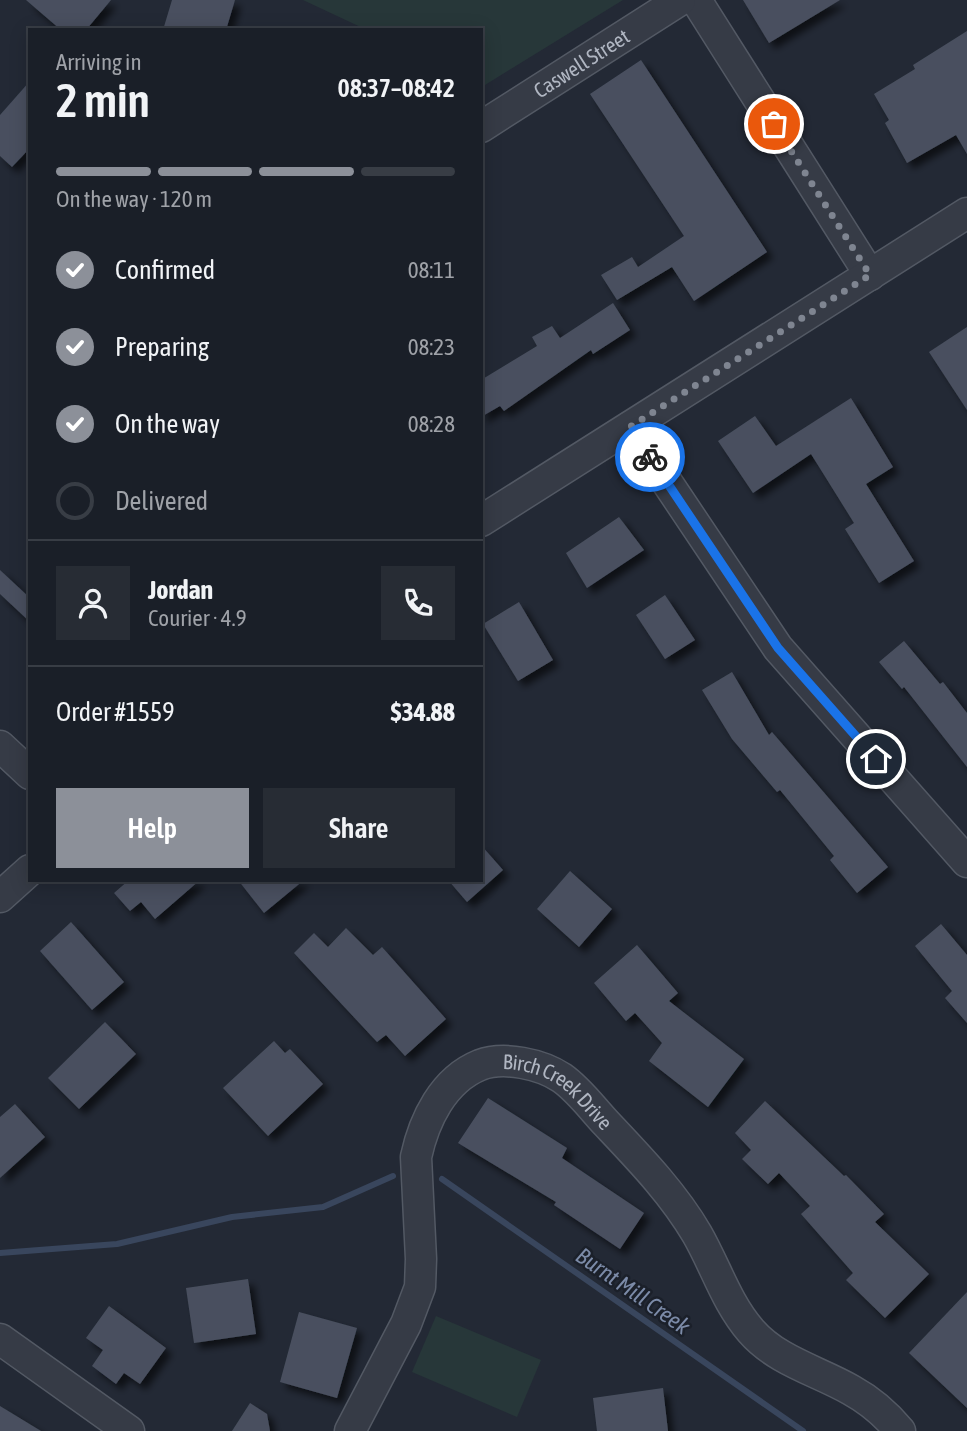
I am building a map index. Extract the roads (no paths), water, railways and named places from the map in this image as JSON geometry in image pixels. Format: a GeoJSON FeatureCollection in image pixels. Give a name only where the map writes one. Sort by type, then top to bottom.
{"type":"FeatureCollection","features":[{"type":"Feature","properties":{"kind":"street","name":"Caswell Street"},"geometry":{"type":"LineString","coordinates":[[483,126],[680,0]]}},
{"type":"Feature","properties":{"kind":"street"},"geometry":{"type":"LineString","coordinates":[[696,0],[870,275]]}},
{"type":"Feature","properties":{"kind":"street"},"geometry":{"type":"LineString","coordinates":[[483,520],[967,213]]}},
{"type":"Feature","properties":{"kind":"street"},"geometry":{"type":"LineString","coordinates":[[630,427],[778,648],[967,862]]}},
{"type":"Feature","properties":{"kind":"street"},"geometry":{"type":"LineString","coordinates":[[0,746],[28,772]]}},
{"type":"Feature","properties":{"kind":"street"},"geometry":{"type":"LineString","coordinates":[[0,898],[28,872]]}},
{"type":"Feature","properties":{"kind":"street","name":"Birch Creek Drive"},"geometry":{"type":"LineString","coordinates":[[350,1431],[406,1324],[419,1287],[421,1259],[416,1157],[420,1142],[436,1102],[453,1082],[471,1068],[497,1060],[541,1069],[560,1076],[574,1088],[644,1163],[679,1207],[698,1235],[728,1298],[751,1331],[780,1355],[851,1390],[874,1405],[900,1431]]}},
{"type":"Feature","properties":{"kind":"street"},"geometry":{"type":"LineString","coordinates":[[0,1339],[129,1431]]}},
{"type":"Feature","properties":{"kind":"waterway","name":"Burnt Mill Creek"},"geometry":{"type":"LineString","coordinates":[[0,1253],[117,1244],[232,1217],[323,1207],[393,1176]]}},
{"type":"Feature","properties":{"kind":"waterway","name":"Burnt Mill Creek"},"geometry":{"type":"LineString","coordinates":[[442,1179],[803,1431]]}}]}
